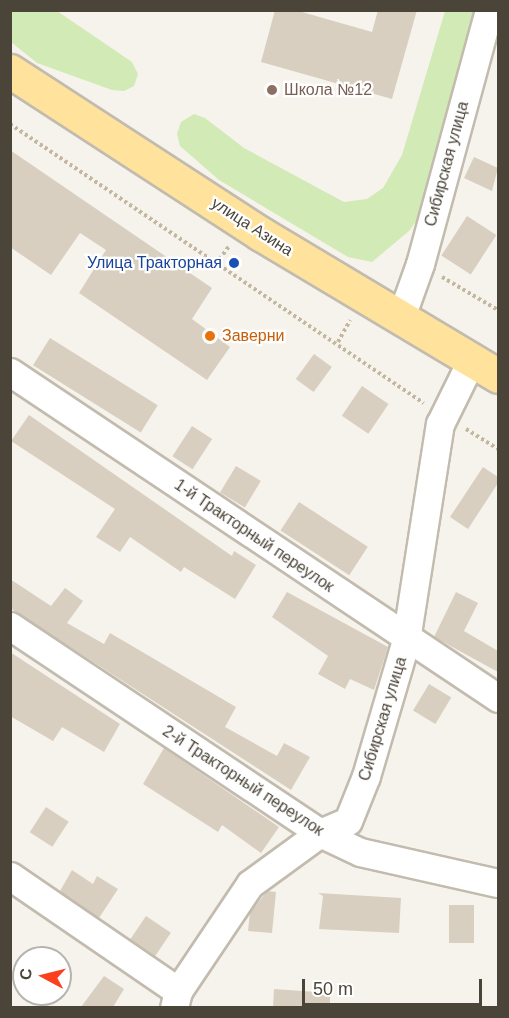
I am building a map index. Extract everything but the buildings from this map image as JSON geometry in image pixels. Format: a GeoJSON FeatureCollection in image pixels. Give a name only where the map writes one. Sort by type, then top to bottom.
{"type":"FeatureCollection","features":[{"type":"Feature","properties":{"kind":"main road","name":"улица Азина"},"geometry":{"type":"LineString","coordinates":[[10,71],[261,234],[485,368]]}},
{"type":"Feature","properties":{"kind":"street","name":"Сибирская улица"},"geometry":{"type":"LineString","coordinates":[[401,317],[420,264],[489,10]]}},
{"type":"Feature","properties":{"kind":"street","name":"Сибирская улица"},"geometry":{"type":"LineString","coordinates":[[176,999],[250,884],[320,833],[348,821],[366,776],[406,640],[444,416],[485,368]]}},
{"type":"Feature","properties":{"kind":"street","name":"1-й Тракторный переулок"},"geometry":{"type":"LineString","coordinates":[[10,372],[406,640],[498,698]]}},
{"type":"Feature","properties":{"kind":"street","name":"2-й Тракторный переулок"},"geometry":{"type":"LineString","coordinates":[[10,626],[320,833],[360,852],[498,883]]}},
{"type":"Feature","properties":{"kind":"street"},"geometry":{"type":"LineString","coordinates":[[10,876],[176,999]]}},
{"type":"Feature","properties":{"kind":"path"},"geometry":{"type":"LineString","coordinates":[[10,124],[444,416],[498,449]]}},
{"type":"Feature","properties":{"kind":"green space"},"geometry":{"type":"Polygon","coordinates":[[[10,11],[57,11],[132,62],[138,74],[134,86],[124,91],[112,90],[37,63],[11,42],[10,11]]]}},
{"type":"Feature","properties":{"kind":"green space"},"geometry":{"type":"Polygon","coordinates":[[[445,11],[484,11],[442,128],[424,210],[409,231],[372,262],[348,257],[219,180],[180,146],[177,134],[181,122],[194,114],[205,118],[244,148],[344,202],[367,199],[383,188],[402,155],[445,11]]]}},
{"type":"Feature","properties":{"kind":"place","name":"Школа №12"},"geometry":{"type":"Point","coordinates":[272,90]}},
{"type":"Feature","properties":{"kind":"place","name":"Улица Тракторная"},"geometry":{"type":"Point","coordinates":[234,263]}},
{"type":"Feature","properties":{"kind":"place","name":"Заверни"},"geometry":{"type":"Point","coordinates":[210,336]}}]}
